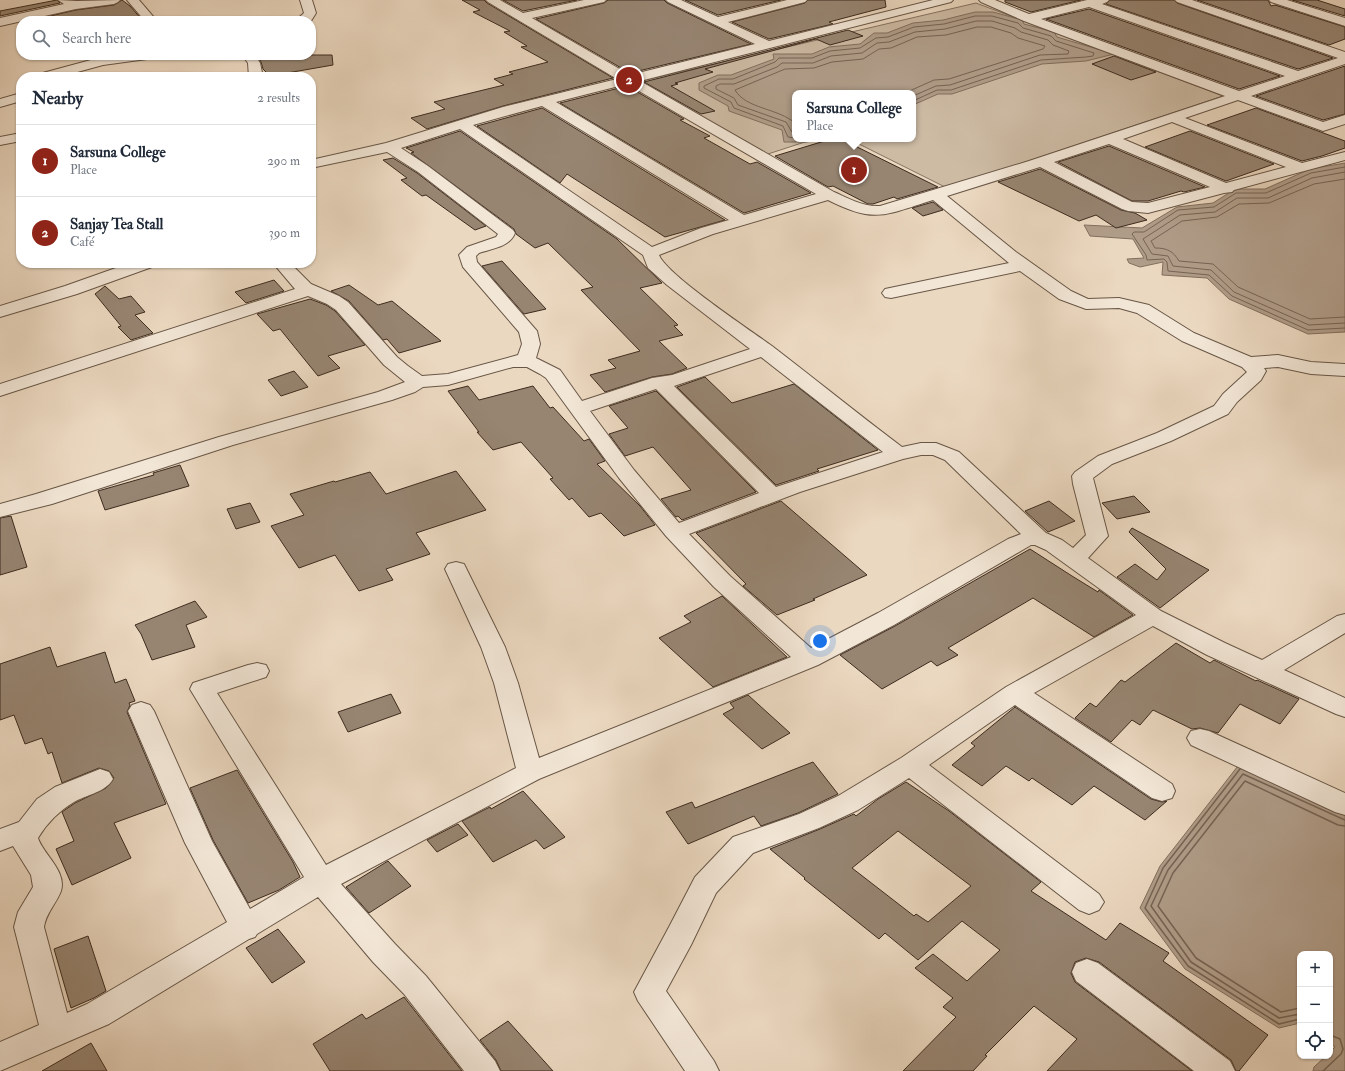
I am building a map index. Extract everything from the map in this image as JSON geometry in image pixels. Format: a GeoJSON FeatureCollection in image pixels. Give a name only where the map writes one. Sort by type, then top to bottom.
{"type":"FeatureCollection","features":[{"type":"Feature","properties":{"kind":"street"},"geometry":{"type":"LineString","coordinates":[[64,0],[76,6]]}},
{"type":"Feature","properties":{"kind":"street"},"geometry":{"type":"LineString","coordinates":[[28,16],[114,0]]}},
{"type":"Feature","properties":{"kind":"street"},"geometry":{"type":"LineString","coordinates":[[133,0],[147,16]]}},
{"type":"Feature","properties":{"kind":"street"},"geometry":{"type":"LineString","coordinates":[[306,0],[310,13],[308,16]]}},
{"type":"Feature","properties":{"kind":"street"},"geometry":{"type":"LineString","coordinates":[[492,0],[829,195],[859,210],[870,212],[881,211],[1042,162],[1345,60]]}},
{"type":"Feature","properties":{"kind":"street"},"geometry":{"type":"LineString","coordinates":[[537,0],[555,10]]}},
{"type":"Feature","properties":{"kind":"street"},"geometry":{"type":"LineString","coordinates":[[522,17],[583,2],[600,0]]}},
{"type":"Feature","properties":{"kind":"street"},"geometry":{"type":"LineString","coordinates":[[672,0],[767,45]]}},
{"type":"Feature","properties":{"kind":"street"},"geometry":{"type":"LineString","coordinates":[[746,0],[766,9]]}},
{"type":"Feature","properties":{"kind":"street"},"geometry":{"type":"LineString","coordinates":[[716,21],[801,0]]}},
{"type":"Feature","properties":{"kind":"street"},"geometry":{"type":"LineString","coordinates":[[316,163],[389,147],[462,124],[544,101],[947,0]]}},
{"type":"Feature","properties":{"kind":"street"},"geometry":{"type":"LineString","coordinates":[[985,0],[1028,18],[1345,135]]}},
{"type":"Feature","properties":{"kind":"street"},"geometry":{"type":"LineString","coordinates":[[1028,18],[1103,0]]}},
{"type":"Feature","properties":{"kind":"street"},"geometry":{"type":"LineString","coordinates":[[1182,0],[1345,56]]}},
{"type":"Feature","properties":{"kind":"street"},"geometry":{"type":"LineString","coordinates":[[1275,0],[1345,22]]}},
{"type":"Feature","properties":{"kind":"street"},"geometry":{"type":"LineString","coordinates":[[1089,3],[1298,76]]}},
{"type":"Feature","properties":{"kind":"street"},"geometry":{"type":"LineString","coordinates":[[0,22],[16,19]]}},
{"type":"Feature","properties":{"kind":"street"},"geometry":{"type":"LineString","coordinates":[[62,72],[110,60]]}},
{"type":"Feature","properties":{"kind":"street"},"geometry":{"type":"LineString","coordinates":[[252,60],[254,63],[255,72]]}},
{"type":"Feature","properties":{"kind":"street"},"geometry":{"type":"LineString","coordinates":[[0,103],[16,98]]}},
{"type":"Feature","properties":{"kind":"street"},"geometry":{"type":"LineString","coordinates":[[544,101],[742,221]]}},
{"type":"Feature","properties":{"kind":"street"},"geometry":{"type":"LineString","coordinates":[[1173,118],[1302,168]]}},
{"type":"Feature","properties":{"kind":"street"},"geometry":{"type":"LineString","coordinates":[[1322,127],[1345,119]]}},
{"type":"Feature","properties":{"kind":"street"},"geometry":{"type":"LineString","coordinates":[[462,124],[650,253],[654,264],[673,282],[765,350],[898,454]]}},
{"type":"Feature","properties":{"kind":"street"},"geometry":{"type":"LineString","coordinates":[[0,140],[16,138]]}},
{"type":"Feature","properties":{"kind":"street"},"geometry":{"type":"LineString","coordinates":[[1111,139],[1227,188]]}},
{"type":"Feature","properties":{"kind":"street"},"geometry":{"type":"LineString","coordinates":[[389,147],[423,169],[507,233],[502,240],[473,250],[467,255],[469,263],[528,330],[532,344],[526,361]]}},
{"type":"Feature","properties":{"kind":"street"},"geometry":{"type":"LineString","coordinates":[[1042,162],[1128,206],[1148,208],[1345,156]]}},
{"type":"Feature","properties":{"kind":"street"},"geometry":{"type":"LineString","coordinates":[[650,253],[707,231],[829,195]]}},
{"type":"Feature","properties":{"kind":"street"},"geometry":{"type":"LineString","coordinates":[[936,195],[1022,265],[1065,295],[1086,304],[1119,303],[1143,309],[1188,338],[1249,362],[1278,361],[1311,368],[1345,370]]}},
{"type":"Feature","properties":{"kind":"street"},"geometry":{"type":"LineString","coordinates":[[891,293],[1022,265]]}},
{"type":"Feature","properties":{"kind":"street"},"geometry":{"type":"LineString","coordinates":[[0,312],[71,290],[132,268]]}},
{"type":"Feature","properties":{"kind":"street"},"geometry":{"type":"LineString","coordinates":[[285,268],[308,290],[326,295],[345,308],[386,355],[409,378],[420,381],[434,382],[511,362],[526,361],[541,366],[553,374],[627,476],[675,532],[738,598],[809,659]]}},
{"type":"Feature","properties":{"kind":"street"},"geometry":{"type":"LineString","coordinates":[[0,390],[308,290]]}},
{"type":"Feature","properties":{"kind":"street"},"geometry":{"type":"LineString","coordinates":[[578,409],[659,382],[675,380],[765,350]]}},
{"type":"Feature","properties":{"kind":"street"},"geometry":{"type":"LineString","coordinates":[[1073,560],[1097,536],[1093,516],[1084,493],[1082,476],[1105,460],[1164,437],[1221,410],[1230,398],[1254,376],[1257,371],[1249,362]]}},
{"type":"Feature","properties":{"kind":"street"},"geometry":{"type":"LineString","coordinates":[[0,511],[44,499],[226,441],[385,396],[408,388],[420,381]]}},
{"type":"Feature","properties":{"kind":"street"},"geometry":{"type":"LineString","coordinates":[[659,382],[772,496]]}},
{"type":"Feature","properties":{"kind":"street"},"geometry":{"type":"LineString","coordinates":[[675,532],[772,496],[898,454],[921,449],[936,449],[952,456],[1003,502],[1038,538],[1054,545],[1153,616],[1216,649],[1345,708]]}},
{"type":"Feature","properties":{"kind":"street"},"geometry":{"type":"LineString","coordinates":[[0,1057],[98,1014],[322,881],[530,772],[809,659],[886,619],[1016,544],[1027,539],[1038,538]]}},
{"type":"Feature","properties":{"kind":"street"},"geometry":{"type":"LineString","coordinates":[[456,569],[493,647],[506,683],[530,772]]}},
{"type":"Feature","properties":{"kind":"street"},"geometry":{"type":"LineString","coordinates":[[703,1071],[649,992],[706,885],[743,845],[809,822],[848,803],[910,765],[1015,693],[1153,616]]}},
{"type":"Feature","properties":{"kind":"street"},"geometry":{"type":"LineString","coordinates":[[1263,671],[1345,622]]}},
{"type":"Feature","properties":{"kind":"street"},"geometry":{"type":"LineString","coordinates":[[257,671],[202,689],[322,881],[384,953],[415,985],[484,1071]]}},
{"type":"Feature","properties":{"kind":"street"},"geometry":{"type":"LineString","coordinates":[[1015,693],[1162,791]]}},
{"type":"Feature","properties":{"kind":"street"},"geometry":{"type":"LineString","coordinates":[[141,710],[199,843],[245,928]]}},
{"type":"Feature","properties":{"kind":"street"},"geometry":{"type":"LineString","coordinates":[[1200,738],[1345,805]]}},
{"type":"Feature","properties":{"kind":"street"},"geometry":{"type":"LineString","coordinates":[[910,765],[1089,902]]}},
{"type":"Feature","properties":{"kind":"street"},"geometry":{"type":"LineString","coordinates":[[57,1032],[29,927],[32,914],[47,888],[46,879],[25,844],[24,837],[44,809],[57,798],[100,779]]}},
{"type":"Feature","properties":{"kind":"street"},"geometry":{"type":"LineString","coordinates":[[0,840],[28,830]]}},
{"type":"Feature","properties":{"kind":"street"},"geometry":{"type":"LineString","coordinates":[[1087,972],[1219,1071]]}},
{"type":"Feature","properties":{"kind":"shaded area"},"geometry":{"type":"Polygon","coordinates":[[[976,3],[1223,96],[947,188],[855,142],[916,142],[916,90],[792,90],[792,142],[805,142],[768,154],[637,82],[976,3]]]}},
{"type":"Feature","properties":{"kind":"water"},"geometry":{"type":"Polygon","coordinates":[[[975,12],[993,12],[1022,20],[1024,24],[1054,32],[1057,37],[1114,54],[1086,61],[1042,64],[952,94],[938,94],[916,104],[916,90],[792,90],[792,142],[784,142],[782,130],[729,111],[728,106],[699,90],[699,83],[718,75],[731,75],[774,59],[773,54],[812,54],[829,47],[860,44],[874,33],[887,33],[913,23],[943,20],[975,12]]]}},
{"type":"Feature","properties":{"kind":"water"},"geometry":{"type":"Polygon","coordinates":[[[1345,163],[1345,332],[1308,334],[1229,299],[1207,278],[1162,275],[1163,262],[1140,267],[1129,263],[1127,259],[1144,258],[1133,239],[1090,236],[1084,225],[1142,228],[1177,207],[1213,203],[1235,189],[1265,189],[1310,169],[1345,163]]]}},
{"type":"Feature","properties":{"kind":"water"},"geometry":{"type":"Polygon","coordinates":[[[1241,762],[1345,812],[1345,1071],[1313,1071],[1314,1067],[1323,1059],[1333,1059],[1333,1049],[1335,1047],[1333,1045],[1333,951],[1297,951],[1297,1024],[1279,1028],[1185,969],[1140,908],[1160,866],[1241,762]]]}},
{"type":"Feature","properties":{"kind":"building"},"geometry":{"type":"Polygon","coordinates":[[[57,0],[60,3],[0,16],[0,11],[57,0]]]}},
{"type":"Feature","properties":{"kind":"building"},"geometry":{"type":"Polygon","coordinates":[[[122,0],[130,6],[139,16],[50,16],[76,10],[114,5],[122,0]]]}},
{"type":"Feature","properties":{"kind":"building"},"geometry":{"type":"Polygon","coordinates":[[[462,0],[484,0],[613,78],[503,106],[427,129],[411,118],[445,109],[434,102],[504,85],[494,79],[513,74],[509,72],[548,62],[521,47],[527,46],[504,32],[510,31],[473,12],[480,10],[462,0]]]}},
{"type":"Feature","properties":{"kind":"building"},"geometry":{"type":"Polygon","coordinates":[[[503,0],[577,0],[523,11],[503,0]]]}},
{"type":"Feature","properties":{"kind":"building"},"geometry":{"type":"Polygon","coordinates":[[[608,0],[664,0],[667,3],[751,44],[630,73],[536,19],[604,3],[608,0]]]}},
{"type":"Feature","properties":{"kind":"building"},"geometry":{"type":"Polygon","coordinates":[[[685,0],[781,0],[718,15],[685,0]]]}},
{"type":"Feature","properties":{"kind":"building"},"geometry":{"type":"Polygon","coordinates":[[[808,0],[885,0],[886,7],[829,22],[833,24],[769,39],[732,22],[805,3],[808,0]]]}},
{"type":"Feature","properties":{"kind":"building"},"geometry":{"type":"Polygon","coordinates":[[[1005,0],[1081,0],[1031,12],[1005,2],[1005,0]]]}},
{"type":"Feature","properties":{"kind":"building"},"geometry":{"type":"Polygon","coordinates":[[[1110,0],[1174,0],[1177,3],[1333,58],[1298,69],[1106,4],[1110,0]]]}},
{"type":"Feature","properties":{"kind":"building"},"geometry":{"type":"Polygon","coordinates":[[[1197,0],[1268,0],[1271,6],[1275,5],[1345,27],[1345,39],[1329,45],[1197,0]]]}},
{"type":"Feature","properties":{"kind":"building"},"geometry":{"type":"Polygon","coordinates":[[[1292,0],[1317,0],[1345,9],[1345,16],[1292,0]]]}},
{"type":"Feature","properties":{"kind":"building"},"geometry":{"type":"Polygon","coordinates":[[[1089,9],[1280,76],[1239,89],[1046,19],[1089,9]]]}},
{"type":"Feature","properties":{"kind":"building"},"geometry":{"type":"Polygon","coordinates":[[[848,30],[863,36],[830,45],[816,39],[705,69],[713,72],[675,83],[678,84],[671,86],[715,111],[701,114],[644,82],[848,30]]]}},
{"type":"Feature","properties":{"kind":"building"},"geometry":{"type":"Polygon","coordinates":[[[316,55],[332,55],[333,65],[293,72],[266,72],[263,69],[260,60],[316,60],[316,55]]]}},
{"type":"Feature","properties":{"kind":"building"},"geometry":{"type":"Polygon","coordinates":[[[1114,56],[1156,72],[1131,80],[1092,64],[1114,56]]]}},
{"type":"Feature","properties":{"kind":"building"},"geometry":{"type":"Polygon","coordinates":[[[1345,66],[1345,114],[1323,120],[1256,96],[1345,66]]]}},
{"type":"Feature","properties":{"kind":"building"},"geometry":{"type":"Polygon","coordinates":[[[627,86],[684,119],[680,120],[710,136],[704,138],[750,164],[757,162],[811,193],[744,213],[560,103],[627,86]]]}},
{"type":"Feature","properties":{"kind":"building"},"geometry":{"type":"Polygon","coordinates":[[[542,108],[725,220],[665,237],[567,174],[560,183],[477,126],[542,108]]]}},
{"type":"Feature","properties":{"kind":"building"},"geometry":{"type":"Polygon","coordinates":[[[1256,108],[1345,141],[1345,148],[1302,161],[1207,125],[1256,108]]]}},
{"type":"Feature","properties":{"kind":"building"},"geometry":{"type":"Polygon","coordinates":[[[460,131],[617,239],[662,283],[640,288],[678,325],[674,326],[683,335],[659,341],[687,368],[672,374],[652,377],[605,392],[590,375],[616,368],[608,360],[640,351],[581,290],[593,287],[548,243],[535,248],[516,234],[514,229],[411,153],[414,152],[406,148],[460,131]]]}},
{"type":"Feature","properties":{"kind":"building"},"geometry":{"type":"Polygon","coordinates":[[[1190,131],[1274,164],[1226,181],[1145,147],[1190,131]]]}},
{"type":"Feature","properties":{"kind":"building"},"geometry":{"type":"Polygon","coordinates":[[[821,142],[847,142],[938,187],[897,199],[894,197],[873,204],[868,204],[833,186],[828,187],[775,156],[821,142]]]}},
{"type":"Feature","properties":{"kind":"building"},"geometry":{"type":"Polygon","coordinates":[[[1109,146],[1205,187],[1184,192],[1181,191],[1148,201],[1132,201],[1058,162],[1109,146]]]}},
{"type":"Feature","properties":{"kind":"building"},"geometry":{"type":"Polygon","coordinates":[[[393,158],[417,173],[486,226],[475,230],[426,195],[422,196],[401,180],[407,178],[383,160],[393,158]]]}},
{"type":"Feature","properties":{"kind":"building"},"geometry":{"type":"Polygon","coordinates":[[[1040,169],[1121,210],[1135,213],[1147,220],[1116,228],[1096,215],[1079,221],[998,182],[1040,169]]]}},
{"type":"Feature","properties":{"kind":"building"},"geometry":{"type":"Polygon","coordinates":[[[933,202],[943,210],[923,216],[912,208],[933,202]]]}},
{"type":"Feature","properties":{"kind":"building"},"geometry":{"type":"Polygon","coordinates":[[[502,261],[546,309],[524,314],[482,266],[502,261]]]}},
{"type":"Feature","properties":{"kind":"building"},"geometry":{"type":"Polygon","coordinates":[[[274,280],[284,291],[246,303],[235,292],[274,280]]]}},
{"type":"Feature","properties":{"kind":"building"},"geometry":{"type":"Polygon","coordinates":[[[349,285],[378,305],[392,301],[441,341],[399,353],[387,339],[383,340],[349,301],[331,291],[349,285]]]}},
{"type":"Feature","properties":{"kind":"building"},"geometry":{"type":"Polygon","coordinates":[[[105,286],[119,299],[131,296],[145,312],[135,315],[153,333],[131,340],[118,327],[121,326],[95,294],[105,286]]]}},
{"type":"Feature","properties":{"kind":"building"},"geometry":{"type":"Polygon","coordinates":[[[310,299],[326,305],[335,311],[365,345],[328,356],[340,368],[318,376],[280,329],[273,331],[257,314],[310,299]]]}},
{"type":"Feature","properties":{"kind":"building"},"geometry":{"type":"Polygon","coordinates":[[[294,371],[308,387],[281,396],[268,380],[294,371]]]}},
{"type":"Feature","properties":{"kind":"building"},"geometry":{"type":"Polygon","coordinates":[[[705,377],[732,403],[794,384],[878,450],[817,469],[819,471],[776,485],[677,387],[705,377]]]}},
{"type":"Feature","properties":{"kind":"building"},"geometry":{"type":"Polygon","coordinates":[[[468,386],[479,400],[533,386],[550,408],[553,407],[584,441],[589,439],[605,461],[597,464],[640,506],[655,525],[624,536],[601,513],[589,517],[572,498],[569,500],[550,479],[553,478],[521,442],[493,450],[477,432],[479,432],[448,391],[468,386]]]}},
{"type":"Feature","properties":{"kind":"building"},"geometry":{"type":"Polygon","coordinates":[[[656,391],[756,492],[682,520],[678,516],[676,517],[661,499],[691,490],[653,447],[625,456],[609,434],[628,428],[609,406],[656,391]]]}},
{"type":"Feature","properties":{"kind":"building"},"geometry":{"type":"Polygon","coordinates":[[[180,465],[189,486],[105,510],[98,491],[154,475],[153,473],[180,465]]]}},
{"type":"Feature","properties":{"kind":"building"},"geometry":{"type":"Polygon","coordinates":[[[456,471],[486,510],[416,533],[430,554],[386,569],[393,580],[359,591],[335,555],[299,568],[271,526],[304,515],[290,494],[370,472],[386,494],[456,471]]]}},
{"type":"Feature","properties":{"kind":"building"},"geometry":{"type":"Polygon","coordinates":[[[1134,496],[1150,512],[1117,519],[1102,503],[1134,496]]]}},
{"type":"Feature","properties":{"kind":"building"},"geometry":{"type":"Polygon","coordinates":[[[781,501],[867,575],[813,599],[815,600],[777,615],[743,586],[746,584],[696,533],[781,501]]]}},
{"type":"Feature","properties":{"kind":"building"},"geometry":{"type":"Polygon","coordinates":[[[1049,501],[1075,521],[1048,532],[1025,511],[1049,501]]]}},
{"type":"Feature","properties":{"kind":"building"},"geometry":{"type":"Polygon","coordinates":[[[250,503],[260,522],[236,529],[227,509],[250,503]]]}},
{"type":"Feature","properties":{"kind":"building"},"geometry":{"type":"Polygon","coordinates":[[[11,516],[27,567],[0,575],[0,518],[11,516]]]}},
{"type":"Feature","properties":{"kind":"building"},"geometry":{"type":"Polygon","coordinates":[[[1132,528],[1209,570],[1160,608],[1117,577],[1135,564],[1157,580],[1166,569],[1129,532],[1132,528]]]}},
{"type":"Feature","properties":{"kind":"building"},"geometry":{"type":"Polygon","coordinates":[[[1030,549],[1098,592],[1099,590],[1133,615],[1094,637],[1033,598],[948,648],[958,655],[937,666],[931,661],[882,689],[840,655],[895,626],[1030,549]]]}},
{"type":"Feature","properties":{"kind":"building"},"geometry":{"type":"Polygon","coordinates":[[[722,596],[787,657],[713,687],[659,638],[691,622],[684,616],[722,596]]]}},
{"type":"Feature","properties":{"kind":"building"},"geometry":{"type":"Polygon","coordinates":[[[195,601],[207,617],[186,625],[195,647],[152,660],[141,634],[135,625],[195,601]]]}},
{"type":"Feature","properties":{"kind":"building"},"geometry":{"type":"Polygon","coordinates":[[[1176,643],[1210,663],[1214,660],[1256,681],[1257,680],[1299,699],[1280,724],[1240,704],[1218,733],[1200,728],[1192,729],[1153,710],[1140,725],[1132,720],[1111,742],[1075,718],[1090,703],[1096,707],[1121,680],[1125,682],[1176,643]]]}},
{"type":"Feature","properties":{"kind":"building"},"geometry":{"type":"Polygon","coordinates":[[[50,647],[57,667],[105,652],[115,683],[126,679],[135,701],[129,703],[130,705],[127,712],[166,804],[114,823],[131,858],[72,885],[56,849],[74,841],[62,812],[75,803],[106,788],[114,778],[109,771],[99,768],[62,783],[52,752],[48,754],[42,738],[25,744],[14,715],[0,720],[0,664],[50,647]]]}},
{"type":"Feature","properties":{"kind":"building"},"geometry":{"type":"Polygon","coordinates":[[[391,694],[401,713],[348,732],[338,712],[391,694]]]}},
{"type":"Feature","properties":{"kind":"building"},"geometry":{"type":"Polygon","coordinates":[[[748,695],[790,733],[762,749],[723,714],[734,708],[730,703],[748,695]]]}},
{"type":"Feature","properties":{"kind":"building"},"geometry":{"type":"Polygon","coordinates":[[[1015,707],[1151,799],[1162,802],[1167,801],[1145,820],[1094,786],[1072,805],[1032,778],[1029,781],[1006,766],[982,786],[952,765],[975,746],[971,743],[1015,707]]]}},
{"type":"Feature","properties":{"kind":"building"},"geometry":{"type":"Polygon","coordinates":[[[813,762],[838,794],[798,813],[761,826],[754,816],[688,844],[666,812],[692,802],[695,808],[813,762]]]}},
{"type":"Feature","properties":{"kind":"building"},"geometry":{"type":"Polygon","coordinates":[[[237,770],[293,862],[300,877],[279,890],[248,903],[213,840],[190,788],[237,770]]]}},
{"type":"Feature","properties":{"kind":"building"},"geometry":{"type":"Polygon","coordinates":[[[906,782],[949,811],[1041,882],[1031,891],[1106,940],[1120,923],[1169,953],[1163,961],[1268,1035],[1239,1071],[1236,1071],[1231,1060],[1099,962],[1086,958],[1075,962],[1071,973],[1075,982],[1192,1071],[1047,1071],[1077,1039],[1034,1006],[985,1055],[987,1056],[973,1071],[903,1071],[956,1017],[943,1007],[953,998],[915,968],[933,954],[967,981],[1000,950],[962,921],[918,960],[885,933],[879,939],[804,879],[805,878],[770,849],[854,814],[856,816],[878,799],[906,782]],[[898,831],[852,868],[914,916],[916,914],[928,922],[971,886],[898,831]]]}},
{"type":"Feature","properties":{"kind":"building"},"geometry":{"type":"Polygon","coordinates":[[[523,791],[565,837],[544,849],[536,840],[493,862],[462,821],[490,807],[491,809],[523,791]]]}},
{"type":"Feature","properties":{"kind":"building"},"geometry":{"type":"Polygon","coordinates":[[[458,824],[468,835],[437,852],[427,840],[458,824]]]}},
{"type":"Feature","properties":{"kind":"building"},"geometry":{"type":"Polygon","coordinates":[[[388,861],[411,886],[369,913],[346,887],[388,861]]]}},
{"type":"Feature","properties":{"kind":"building"},"geometry":{"type":"Polygon","coordinates":[[[278,929],[305,962],[272,983],[246,948],[278,929]]]}},
{"type":"Feature","properties":{"kind":"building"},"geometry":{"type":"Polygon","coordinates":[[[88,936],[106,991],[71,1008],[54,949],[88,936]]]}},
{"type":"Feature","properties":{"kind":"building"},"geometry":{"type":"Polygon","coordinates":[[[404,997],[462,1071],[330,1071],[313,1044],[362,1014],[366,1019],[404,997]]]}},
{"type":"Feature","properties":{"kind":"building"},"geometry":{"type":"Polygon","coordinates":[[[508,1021],[553,1071],[501,1071],[496,1060],[480,1040],[508,1021]]]}},
{"type":"Feature","properties":{"kind":"building"},"geometry":{"type":"Polygon","coordinates":[[[91,1043],[107,1071],[42,1071],[91,1043]]]}},
{"type":"Feature","properties":{"kind":"place","name":"Sanjay Tea Stall"},"geometry":{"type":"Point","coordinates":[629,80]}},
{"type":"Feature","properties":{"kind":"place","name":"Sarsuna College"},"geometry":{"type":"Point","coordinates":[854,170]}}]}
